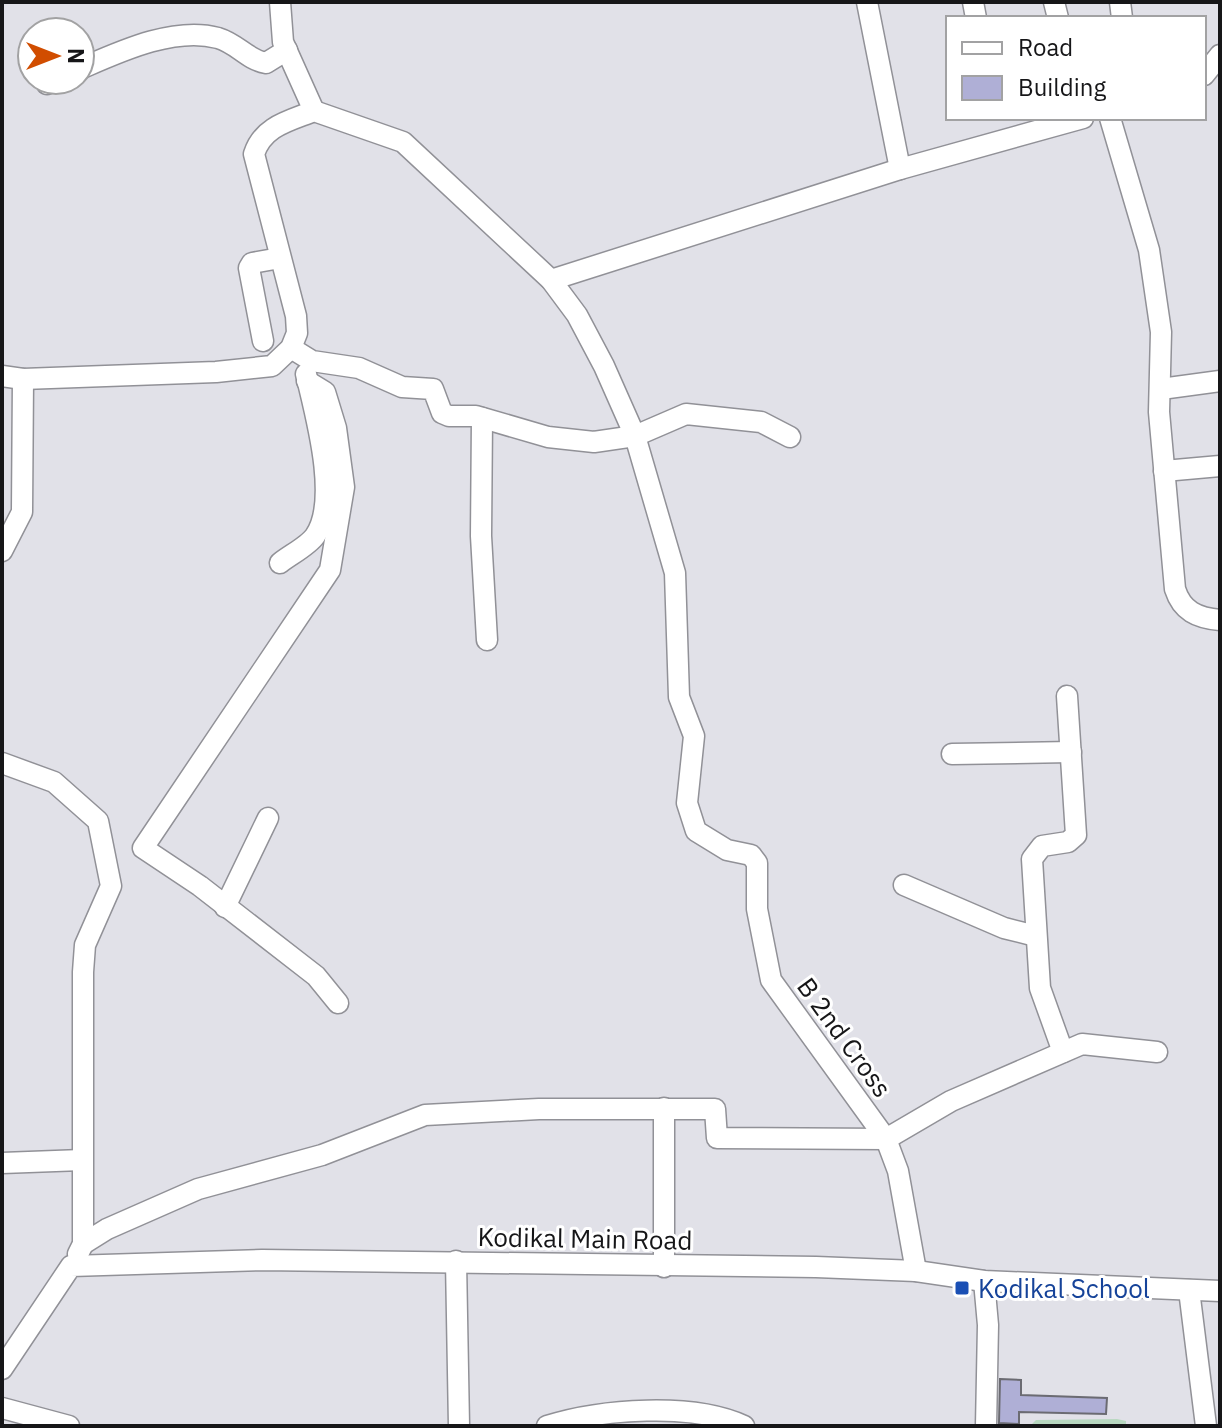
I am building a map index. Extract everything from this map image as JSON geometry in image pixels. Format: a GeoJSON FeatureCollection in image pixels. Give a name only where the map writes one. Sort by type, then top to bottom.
{"type":"FeatureCollection","features":[{"type":"Feature","properties":{"kind":"street"},"geometry":{"type":"LineString","coordinates":[[280,2],[287,50],[314,111]]}},
{"type":"Feature","properties":{"kind":"street"},"geometry":{"type":"LineString","coordinates":[[867,2],[900,169]]}},
{"type":"Feature","properties":{"kind":"street"},"geometry":{"type":"LineString","coordinates":[[96,63],[145,44],[183,37],[214,37],[235,44],[249,60],[266,63],[287,50]]}},
{"type":"Feature","properties":{"kind":"street"},"geometry":{"type":"LineString","coordinates":[[1206,72],[1220,55]]}},
{"type":"Feature","properties":{"kind":"street"},"geometry":{"type":"LineString","coordinates":[[280,563],[315,535],[323,508],[321,439],[307,381],[296,352],[296,316],[254,154],[259,139],[269,130],[314,111],[403,142],[551,280],[577,315],[635,436]]}},
{"type":"Feature","properties":{"kind":"street"},"geometry":{"type":"LineString","coordinates":[[1005,120],[1010,138]]}},
{"type":"Feature","properties":{"kind":"street"},"geometry":{"type":"LineString","coordinates":[[551,280],[900,169],[1076,120]]}},
{"type":"Feature","properties":{"kind":"street"},"geometry":{"type":"LineString","coordinates":[[1111,120],[1149,250],[1162,345],[1164,471],[1171,565],[1180,603],[1205,619],[1220,620]]}},
{"type":"Feature","properties":{"kind":"street"},"geometry":{"type":"LineString","coordinates":[[263,341],[249,268],[252,263],[280,258]]}},
{"type":"Feature","properties":{"kind":"street"},"geometry":{"type":"LineString","coordinates":[[2,551],[22,512],[12,377],[216,372],[272,366],[296,352]]}},
{"type":"Feature","properties":{"kind":"street"},"geometry":{"type":"LineString","coordinates":[[296,352],[312,361],[359,368],[402,387],[433,389],[442,413],[482,418],[570,441],[594,442],[635,436],[686,414],[761,422],[790,437]]}},
{"type":"Feature","properties":{"kind":"street"},"geometry":{"type":"LineString","coordinates":[[307,381],[325,392],[336,428],[344,487],[330,570],[290,636],[143,848],[200,886],[316,976],[338,1003]]}},
{"type":"Feature","properties":{"kind":"street"},"geometry":{"type":"LineString","coordinates":[[1161,389],[1220,381]]}},
{"type":"Feature","properties":{"kind":"street"},"geometry":{"type":"LineString","coordinates":[[482,418],[481,536],[487,640]]}},
{"type":"Feature","properties":{"kind":"street","name":"B 2nd Cross"},"geometry":{"type":"LineString","coordinates":[[635,436],[675,573],[679,697],[694,736],[687,803],[696,831],[727,850],[751,855],[757,863],[757,909],[771,980],[886,1139],[898,1171],[916,1271]]}},
{"type":"Feature","properties":{"kind":"street"},"geometry":{"type":"LineString","coordinates":[[1164,471],[1220,466]]}},
{"type":"Feature","properties":{"kind":"street"},"geometry":{"type":"LineString","coordinates":[[1063,1052],[1040,988],[1032,859],[1042,846],[1068,842],[1076,835],[1067,696]]}},
{"type":"Feature","properties":{"kind":"street"},"geometry":{"type":"LineString","coordinates":[[952,754],[1071,752]]}},
{"type":"Feature","properties":{"kind":"street"},"geometry":{"type":"LineString","coordinates":[[2,763],[54,782],[98,821],[109,861],[111,886],[85,945],[83,1244],[71,1266],[12,1341],[2,1369]]}},
{"type":"Feature","properties":{"kind":"street"},"geometry":{"type":"LineString","coordinates":[[225,907],[268,818]]}},
{"type":"Feature","properties":{"kind":"street"},"geometry":{"type":"LineString","coordinates":[[904,885],[1004,928],[1036,936]]}},
{"type":"Feature","properties":{"kind":"street"},"geometry":{"type":"LineString","coordinates":[[83,1244],[107,1229],[198,1189],[322,1155],[425,1115],[539,1109],[715,1109],[717,1138],[886,1139],[951,1101],[1082,1044],[1157,1052]]}},
{"type":"Feature","properties":{"kind":"street"},"geometry":{"type":"LineString","coordinates":[[664,1108],[664,1267]]}},
{"type":"Feature","properties":{"kind":"street"},"geometry":{"type":"LineString","coordinates":[[2,1163],[82,1160]]}},
{"type":"Feature","properties":{"kind":"street","name":"Kodikal Main Road"},"geometry":{"type":"LineString","coordinates":[[71,1266],[246,1260],[456,1261],[916,1271],[984,1281],[1220,1291]]}},
{"type":"Feature","properties":{"kind":"street"},"geometry":{"type":"LineString","coordinates":[[456,1261],[459,1426]]}},
{"type":"Feature","properties":{"kind":"street"},"geometry":{"type":"LineString","coordinates":[[984,1281],[988,1325],[987,1424]]}},
{"type":"Feature","properties":{"kind":"street"},"geometry":{"type":"LineString","coordinates":[[1189,1290],[1206,1426]]}},
{"type":"Feature","properties":{"kind":"street"},"geometry":{"type":"LineString","coordinates":[[547,1426],[570,1419],[629,1413],[682,1413],[724,1416],[744,1426]]}},
{"type":"Feature","properties":{"kind":"street"},"geometry":{"type":"LineString","coordinates":[[11,1415],[69,1426]]}},
{"type":"Feature","properties":{"kind":"green space"},"geometry":{"type":"Polygon","coordinates":[[[1036,1420],[1126,1421],[1126,1426],[1030,1426],[1036,1420]]]}},
{"type":"Feature","properties":{"kind":"building"},"geometry":{"type":"Polygon","coordinates":[[[1000,1379],[1021,1380],[1021,1395],[1107,1398],[1106,1414],[1019,1412],[1019,1424],[999,1423],[1000,1379]]]}},
{"type":"Feature","properties":{"kind":"place","name":"Kodikal School"},"geometry":{"type":"Point","coordinates":[962,1288]}}]}
